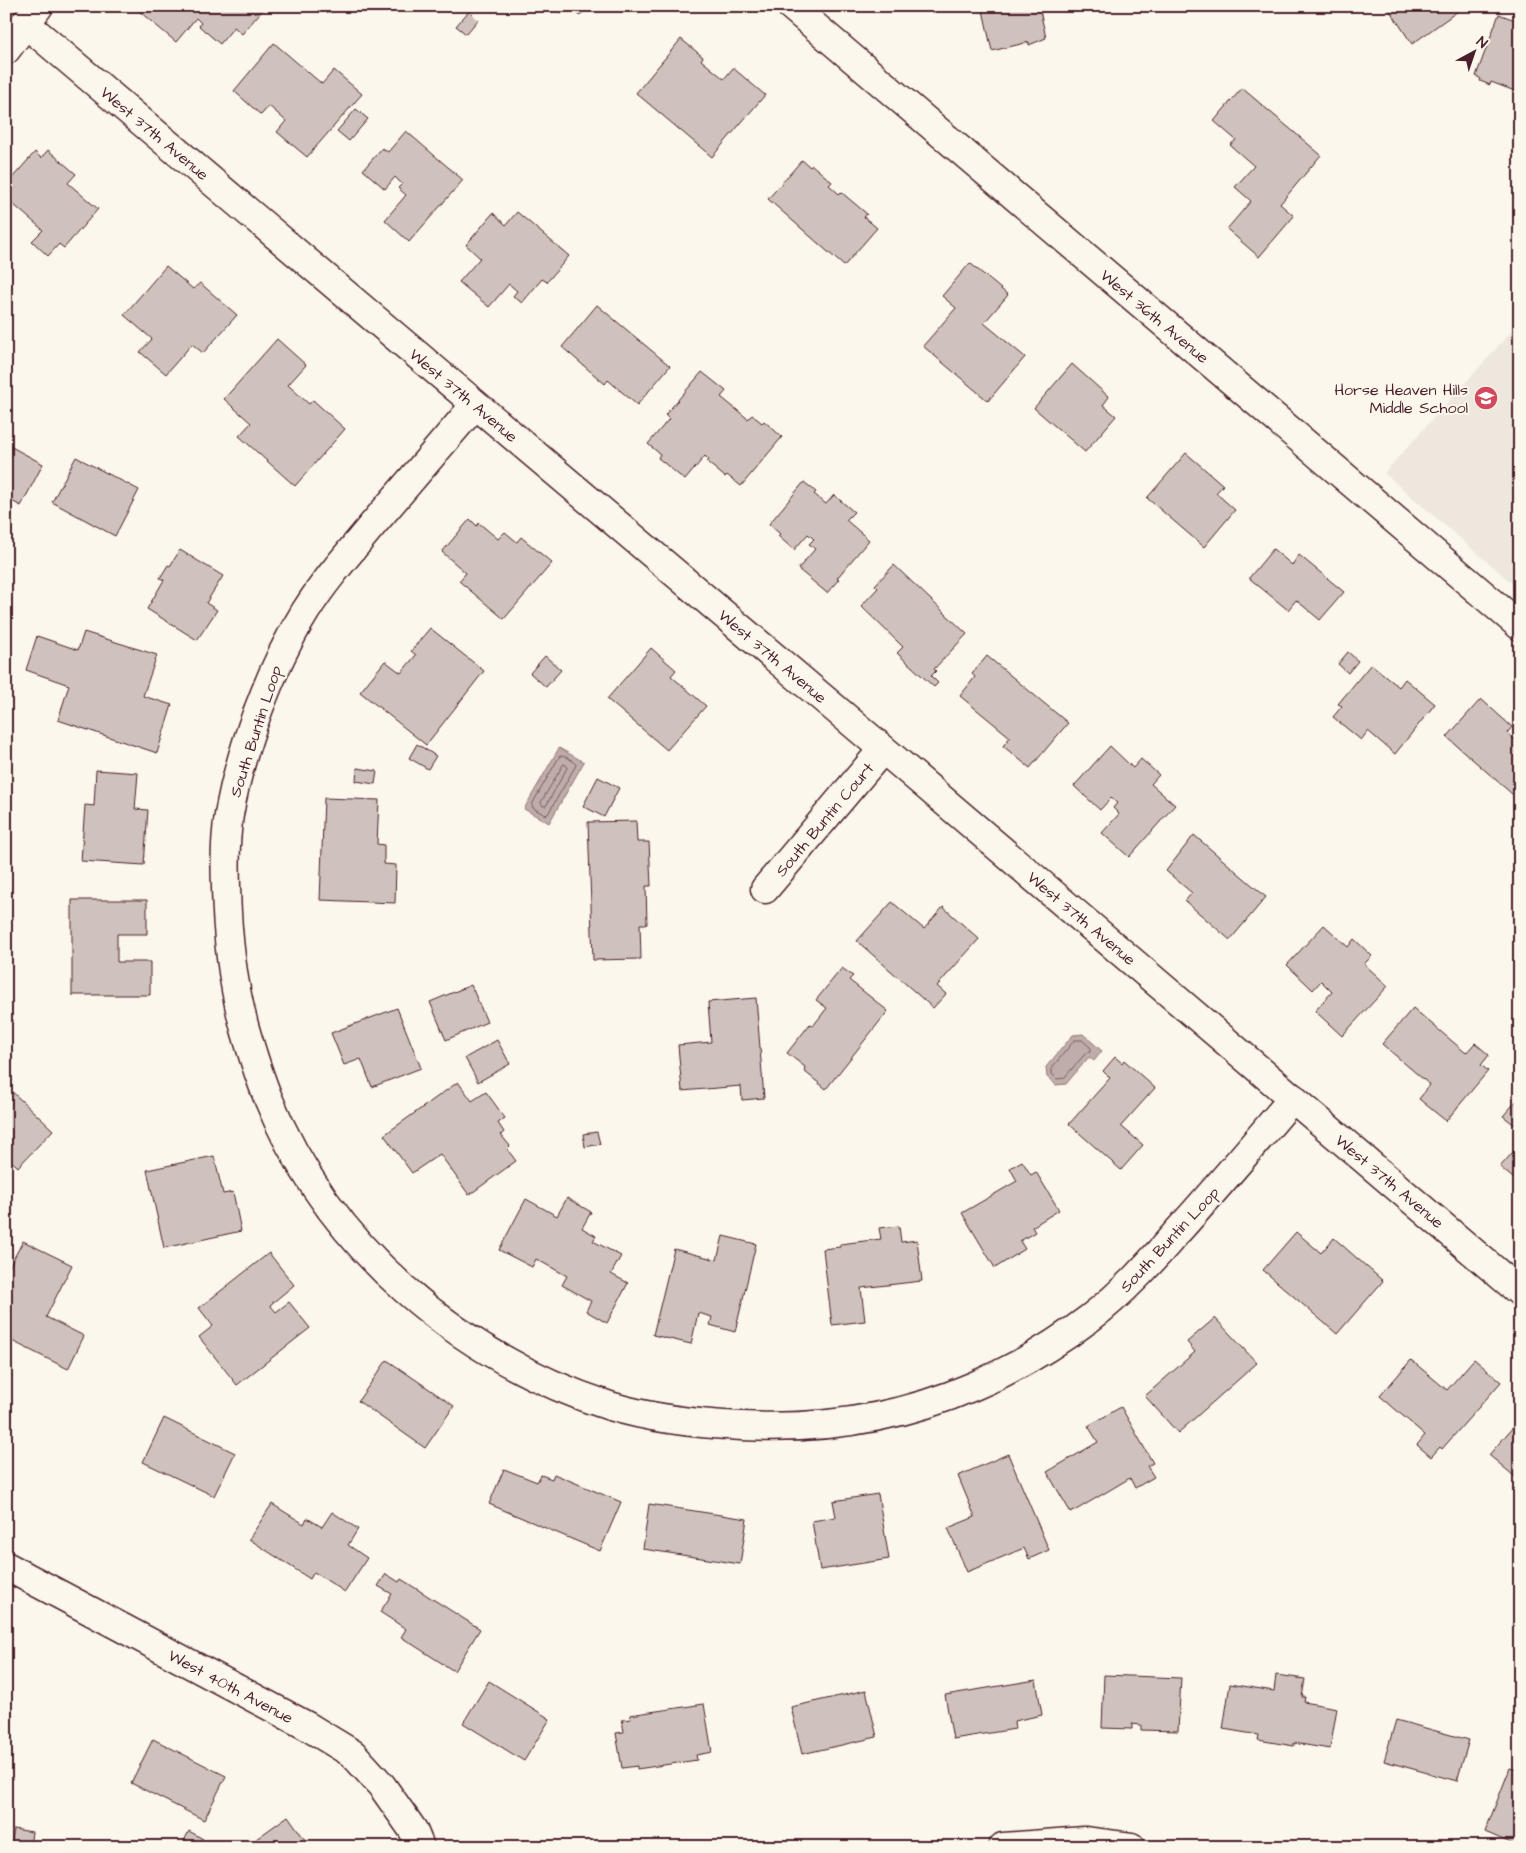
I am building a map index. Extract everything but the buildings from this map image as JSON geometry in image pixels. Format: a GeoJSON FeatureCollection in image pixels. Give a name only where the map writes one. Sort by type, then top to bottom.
{"type":"FeatureCollection","features":[{"type":"Feature","properties":{"kind":"street","name":"West 36th Avenue"},"geometry":{"type":"LineString","coordinates":[[791,6],[1520,626]]}},
{"type":"Feature","properties":{"kind":"street"},"geometry":{"type":"LineString","coordinates":[[6,50],[32,15]]}},
{"type":"Feature","properties":{"kind":"street","name":"West 37th Avenue"},"geometry":{"type":"LineString","coordinates":[[32,15],[335,285],[1520,1292]]}},
{"type":"Feature","properties":{"kind":"street","name":"South Buntin Loop"},"geometry":{"type":"LineString","coordinates":[[475,405],[330,575],[304,613],[279,658],[258,712],[244,755],[230,811],[226,845],[226,921],[232,970],[238,1004],[254,1060],[268,1099],[290,1144],[327,1204],[344,1226],[398,1285],[443,1321],[504,1360],[555,1385],[613,1407],[687,1422],[774,1428],[812,1426],[880,1416],[927,1404],[976,1385],[1019,1364],[1089,1319],[1145,1268],[1293,1098]]}},
{"type":"Feature","properties":{"kind":"street","name":"South Buntin Court"},"geometry":{"type":"LineString","coordinates":[[765,889],[883,749]]}},
{"type":"Feature","properties":{"kind":"street","name":"West 40th Avenue"},"geometry":{"type":"LineString","coordinates":[[6,1566],[306,1726],[353,1754],[393,1801],[414,1830],[420,1847]]}},
{"type":"Feature","properties":{"kind":"street"},"geometry":{"type":"LineString","coordinates":[[1004,1847],[1084,1842],[1131,1847]]}},
{"type":"Feature","properties":{"kind":"shaded area","name":"Horse Heaven Hills Middle School"},"geometry":{"type":"Polygon","coordinates":[[[1520,322],[1520,590],[1384,473],[1520,322]]]}},
{"type":"Feature","properties":{"kind":"water"},"geometry":{"type":"Polygon","coordinates":[[[559,748],[584,762],[549,823],[524,809],[559,748]]]}},
{"type":"Feature","properties":{"kind":"water"},"geometry":{"type":"Polygon","coordinates":[[[1083,1034],[1102,1051],[1094,1061],[1089,1057],[1066,1084],[1056,1085],[1047,1077],[1046,1067],[1073,1035],[1083,1034]]]}},
{"type":"Feature","properties":{"kind":"place","name":"Horse Heaven Hills Middle School"},"geometry":{"type":"Point","coordinates":[1486,398]}}]}
